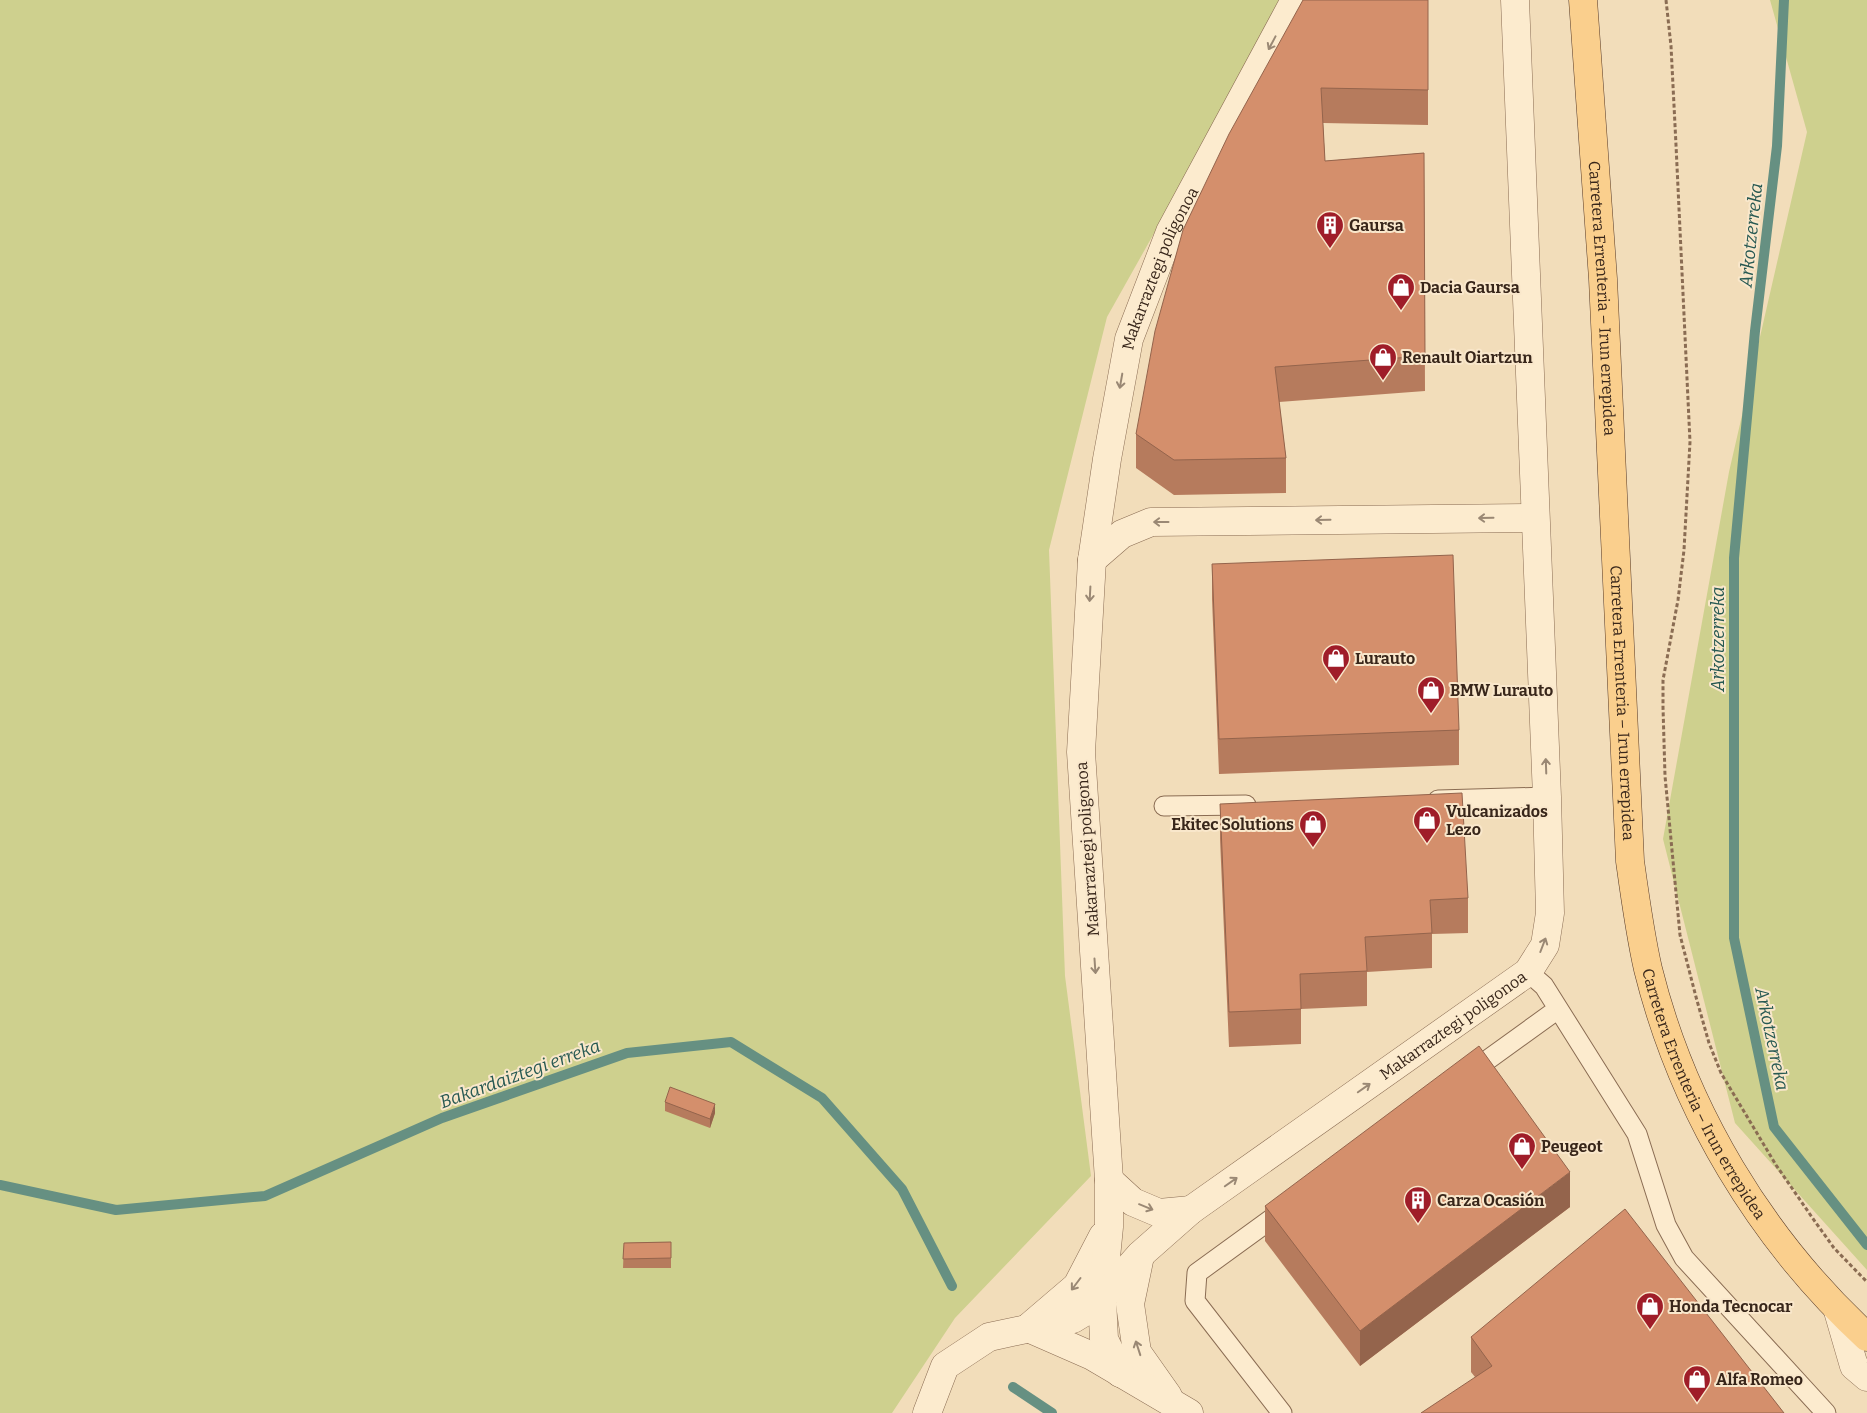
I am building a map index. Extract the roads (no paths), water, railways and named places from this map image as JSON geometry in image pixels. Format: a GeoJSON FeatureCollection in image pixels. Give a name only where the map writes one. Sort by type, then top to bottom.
{"type":"FeatureCollection","features":[{"type":"Feature","properties":{"kind":"main road","name":"Carretera Errenteria – Irun errepidea"},"geometry":{"type":"LineString","coordinates":[[1583,0],[1604,279],[1630,861],[1637,916],[1648,970],[1683,1074],[1706,1124],[1732,1173],[1763,1221],[1798,1266],[1838,1311],[1867,1337]]}},
{"type":"Feature","properties":{"kind":"street","name":"Makarraztegi poligonoa"},"geometry":{"type":"LineString","coordinates":[[1120,1372],[1104,1339],[1102,1298],[1108,1227],[1109,1180],[1081,752],[1092,560],[1128,339],[1170,232],[1295,0]]}},
{"type":"Feature","properties":{"kind":"street","name":"Makarraztegi poligonoa"},"geometry":{"type":"LineString","coordinates":[[927,1413],[945,1366],[988,1337],[1073,1319],[1091,1308],[1140,1254],[1191,1210],[1528,972],[1545,945],[1550,913],[1547,797],[1534,518],[1515,0]]}},
{"type":"Feature","properties":{"kind":"street"},"geometry":{"type":"LineString","coordinates":[[1092,560],[1122,534],[1151,522],[1534,518]]}},
{"type":"Feature","properties":{"kind":"street"},"geometry":{"type":"LineString","coordinates":[[1109,1180],[1133,1202],[1159,1213],[1191,1210]]}},
{"type":"Feature","properties":{"kind":"street"},"geometry":{"type":"LineString","coordinates":[[1108,1227],[1076,1286],[1028,1328],[1092,1356],[1181,1408]]}},
{"type":"Feature","properties":{"kind":"street"},"geometry":{"type":"LineString","coordinates":[[1140,1254],[1130,1304],[1137,1352],[1181,1408]]}},
{"type":"Feature","properties":{"kind":"street"},"geometry":{"type":"LineString","coordinates":[[1838,1311],[1854,1366],[1867,1377]]}},
{"type":"Feature","properties":{"kind":"lane"},"geometry":{"type":"LineString","coordinates":[[1418,801],[1547,797]]}},
{"type":"Feature","properties":{"kind":"lane"},"geometry":{"type":"LineString","coordinates":[[1164,806],[1262,804]]}},
{"type":"Feature","properties":{"kind":"lane"},"geometry":{"type":"LineString","coordinates":[[1528,972],[1544,986],[1637,1134],[1666,1226],[1684,1258],[1826,1413]]}},
{"type":"Feature","properties":{"kind":"lane"},"geometry":{"type":"LineString","coordinates":[[1454,1085],[1558,1009]]}},
{"type":"Feature","properties":{"kind":"lane"},"geometry":{"type":"LineString","coordinates":[[1282,1413],[1195,1301],[1197,1273],[1301,1197]]}},
{"type":"Feature","properties":{"kind":"waterway","name":"Arkotzerreka"},"geometry":{"type":"LineString","coordinates":[[1784,0],[1777,146],[1755,331],[1734,558],[1734,938],[1774,1127],[1867,1245]]}},
{"type":"Feature","properties":{"kind":"waterway","name":"Bakardaiztegi erreka"},"geometry":{"type":"LineString","coordinates":[[0,1185],[116,1210],[265,1196],[442,1118],[627,1053],[731,1042],[822,1098],[902,1189],[952,1286]]}},
{"type":"Feature","properties":{"kind":"waterway","name":"Bakardaiztegi erreka"},"geometry":{"type":"LineString","coordinates":[[1013,1387],[1052,1413]]}},
{"type":"Feature","properties":{"kind":"place","name":"Gaursa"},"geometry":{"type":"Point","coordinates":[1330,249]}},
{"type":"Feature","properties":{"kind":"place","name":"Dacia Gaursa"},"geometry":{"type":"Point","coordinates":[1401,311]}},
{"type":"Feature","properties":{"kind":"place","name":"Renault Oiartzun"},"geometry":{"type":"Point","coordinates":[1383,381]}},
{"type":"Feature","properties":{"kind":"place","name":"Lurauto"},"geometry":{"type":"Point","coordinates":[1336,682]}},
{"type":"Feature","properties":{"kind":"place","name":"BMW Lurauto"},"geometry":{"type":"Point","coordinates":[1431,714]}},
{"type":"Feature","properties":{"kind":"place","name":"Vulcanizados Lezo"},"geometry":{"type":"Point","coordinates":[1427,844]}},
{"type":"Feature","properties":{"kind":"place","name":"Ekitec Solutions"},"geometry":{"type":"Point","coordinates":[1313,848]}},
{"type":"Feature","properties":{"kind":"place","name":"Peugeot"},"geometry":{"type":"Point","coordinates":[1522,1170]}},
{"type":"Feature","properties":{"kind":"place","name":"Carza Ocasión"},"geometry":{"type":"Point","coordinates":[1418,1224]}},
{"type":"Feature","properties":{"kind":"place","name":"Honda Tecnocar"},"geometry":{"type":"Point","coordinates":[1650,1330]}},
{"type":"Feature","properties":{"kind":"place","name":"Alfa Romeo"},"geometry":{"type":"Point","coordinates":[1697,1403]}}]}
